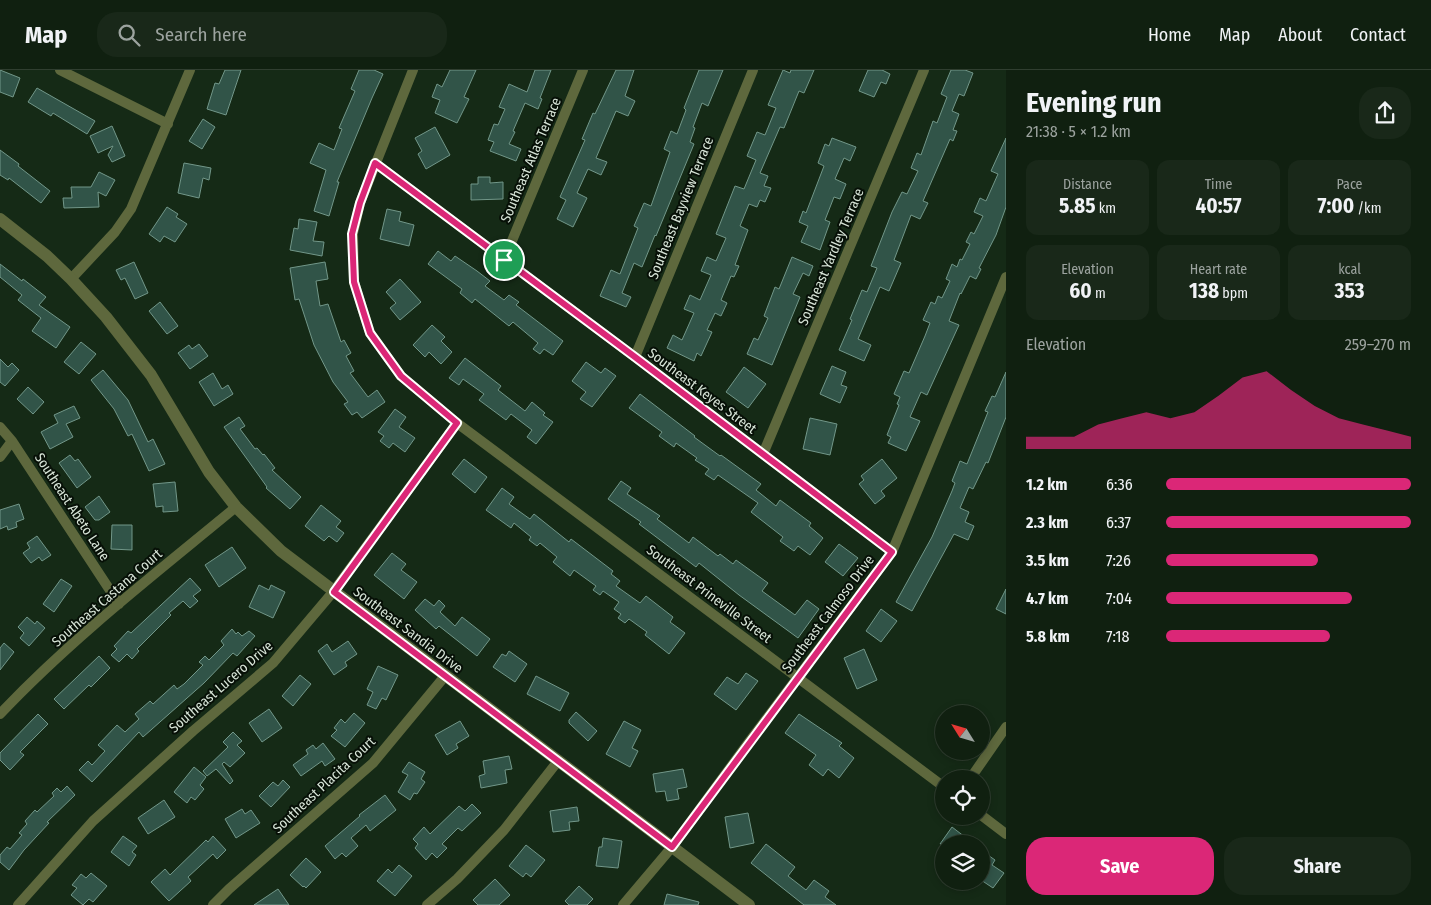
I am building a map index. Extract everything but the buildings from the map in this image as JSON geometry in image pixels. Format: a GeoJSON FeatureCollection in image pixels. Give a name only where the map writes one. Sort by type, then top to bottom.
{"type":"FeatureCollection","features":[{"type":"Feature","properties":{"kind":"street"},"geometry":{"type":"LineString","coordinates":[[60,70],[168,124]]}},
{"type":"Feature","properties":{"kind":"street"},"geometry":{"type":"LineString","coordinates":[[71,279],[115,232],[131,209],[190,70]]}},
{"type":"Feature","properties":{"kind":"street","name":"Southeast Prineville Street"},"geometry":{"type":"LineString","coordinates":[[413,70],[360,203],[352,234],[354,282],[370,333],[401,376],[457,423],[935,780]]}},
{"type":"Feature","properties":{"kind":"street","name":"Southeast Atlas Terrace"},"geometry":{"type":"LineString","coordinates":[[504,260],[583,70]]}},
{"type":"Feature","properties":{"kind":"street","name":"Southeast Bayview Terrace"},"geometry":{"type":"LineString","coordinates":[[635,357],[753,70]]}},
{"type":"Feature","properties":{"kind":"street","name":"Southeast Yardley Terrace"},"geometry":{"type":"LineString","coordinates":[[764,454],[924,70]]}},
{"type":"Feature","properties":{"kind":"street","name":"Southeast Keyes Street"},"geometry":{"type":"LineString","coordinates":[[375,163],[892,552]]}},
{"type":"Feature","properties":{"kind":"street","name":"Southeast Sandia Drive"},"geometry":{"type":"LineString","coordinates":[[0,219],[48,256],[106,317],[151,375],[209,472],[236,507],[282,551],[749,905]]}},
{"type":"Feature","properties":{"kind":"street","name":"Southeast Calmoso Drive"},"geometry":{"type":"LineString","coordinates":[[623,905],[672,847],[892,552],[1006,277]]}},
{"type":"Feature","properties":{"kind":"street","name":"Southeast Lucero Drive"},"geometry":{"type":"LineString","coordinates":[[18,905],[93,821],[186,737],[273,663],[334,592],[457,423]]}},
{"type":"Feature","properties":{"kind":"street","name":"Southeast Abeto Lane"},"geometry":{"type":"LineString","coordinates":[[0,427],[12,442],[119,604]]}},
{"type":"Feature","properties":{"kind":"street"},"geometry":{"type":"LineString","coordinates":[[0,457],[12,442]]}},
{"type":"Feature","properties":{"kind":"street","name":"Southeast Castana Court"},"geometry":{"type":"LineString","coordinates":[[0,714],[29,684],[119,604],[236,507]]}},
{"type":"Feature","properties":{"kind":"street","name":"Southeast Placita Court"},"geometry":{"type":"LineString","coordinates":[[213,905],[236,882],[373,763],[445,676]]}},
{"type":"Feature","properties":{"kind":"street"},"geometry":{"type":"LineString","coordinates":[[976,770],[1006,727]]}},
{"type":"Feature","properties":{"kind":"street"},"geometry":{"type":"LineString","coordinates":[[427,905],[457,879],[504,830],[558,761]]}},
{"type":"Feature","properties":{"kind":"street"},"geometry":{"type":"LineString","coordinates":[[990,822],[1006,834]]}},
{"type":"Feature","properties":{"kind":"route"},"geometry":{"type":"LineString","coordinates":[[375,163],[504,260],[892,552],[672,847],[334,592],[457,423],[401,376],[370,333],[354,282],[352,234],[360,203],[375,163]]}}]}
